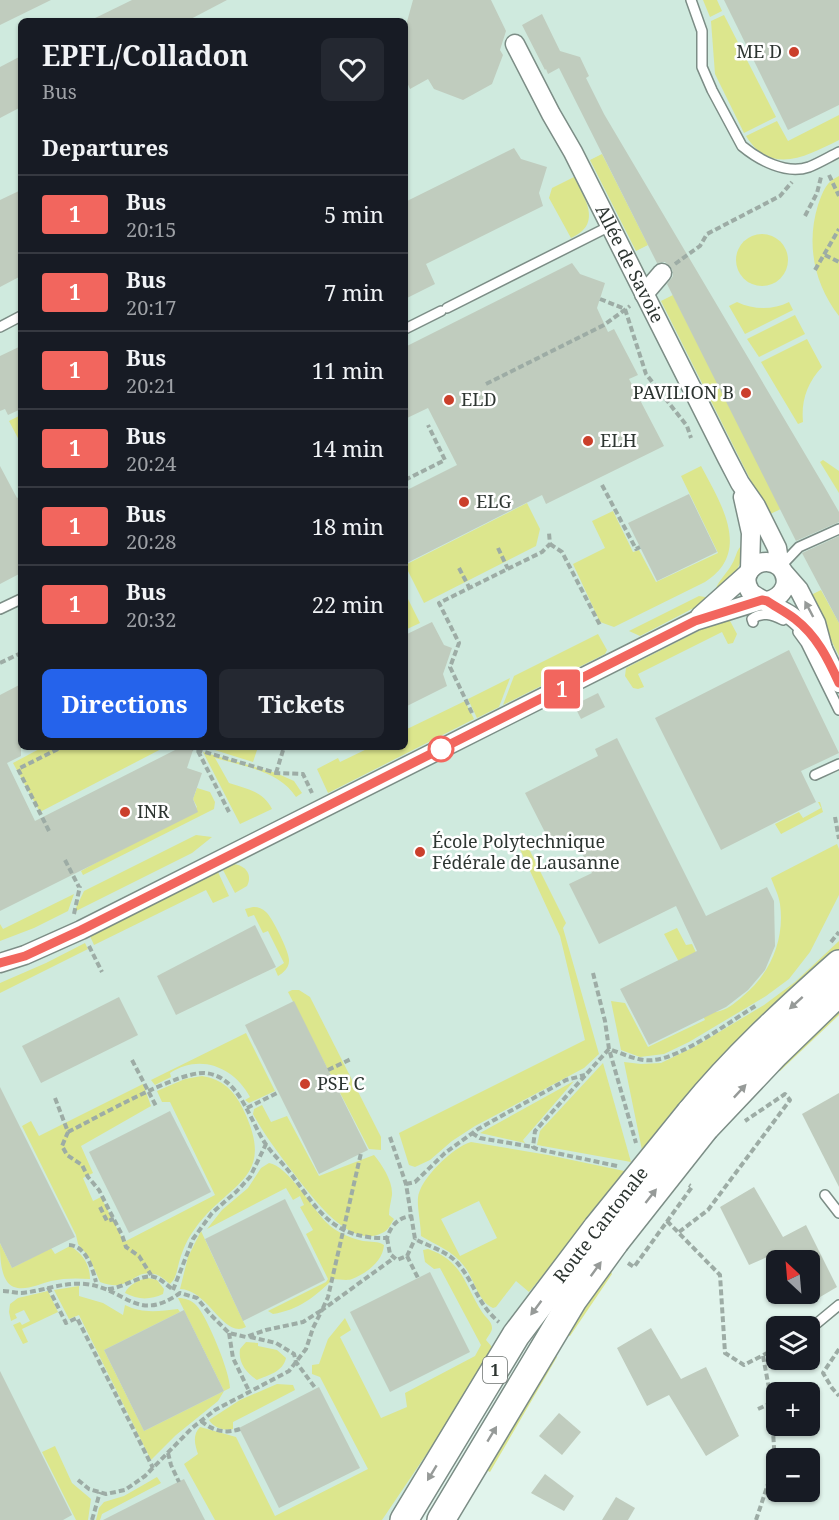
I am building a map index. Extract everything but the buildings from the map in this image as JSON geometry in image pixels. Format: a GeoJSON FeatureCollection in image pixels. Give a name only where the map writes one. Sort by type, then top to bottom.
{"type":"FeatureCollection","features":[{"type":"Feature","properties":{"kind":"main road","name":"Route Cantonale"},"geometry":{"type":"LineString","coordinates":[[441,1520],[567,1310],[697,1120],[722,1074],[771,1026],[833,955]]}},
{"type":"Feature","properties":{"kind":"main road","name":"Route Cantonale"},"geometry":{"type":"LineString","coordinates":[[697,1120],[775,1054],[839,992]]}},
{"type":"Feature","properties":{"kind":"main road","name":"Route Cantonale"},"geometry":{"type":"LineString","coordinates":[[404,1520],[516,1335],[613,1244]]}},
{"type":"Feature","properties":{"kind":"street","name":"Allée de Savoie"},"geometry":{"type":"LineString","coordinates":[[515,44],[550,114],[573,152],[740,483],[756,506],[777,548],[782,570],[799,590],[816,623],[823,649],[839,683]]}},
{"type":"Feature","properties":{"kind":"street"},"geometry":{"type":"LineString","coordinates":[[644,294],[662,273]]}},
{"type":"Feature","properties":{"kind":"street","name":"Allée de Savoie"},"geometry":{"type":"LineString","coordinates":[[740,483],[749,520],[749,572]]}},
{"type":"Feature","properties":{"kind":"street"},"geometry":{"type":"LineString","coordinates":[[0,963],[25,956],[81,930],[695,621],[777,597],[786,585],[782,570],[767,561],[757,563],[695,621]]}},
{"type":"Feature","properties":{"kind":"street"},"geometry":{"type":"LineString","coordinates":[[749,572],[747,583],[750,592],[764,600]]}},
{"type":"Feature","properties":{"kind":"street","name":"Allée de Savoie"},"geometry":{"type":"LineString","coordinates":[[764,600],[798,621],[823,649]]}},
{"type":"Feature","properties":{"kind":"lane"},"geometry":{"type":"LineString","coordinates":[[691,0],[702,31],[702,67],[742,146],[750,153],[770,163],[793,169],[807,168],[839,152]]}},
{"type":"Feature","properties":{"kind":"lane"},"geometry":{"type":"LineString","coordinates":[[408,327],[610,226]]}},
{"type":"Feature","properties":{"kind":"lane"},"geometry":{"type":"LineString","coordinates":[[0,327],[18,318]]}},
{"type":"Feature","properties":{"kind":"lane"},"geometry":{"type":"LineString","coordinates":[[782,570],[799,547],[839,529]]}},
{"type":"Feature","properties":{"kind":"lane"},"geometry":{"type":"LineString","coordinates":[[0,609],[18,600]]}},
{"type":"Feature","properties":{"kind":"lane"},"geometry":{"type":"LineString","coordinates":[[753,622],[752,619],[755,616],[768,614],[795,629],[806,643],[839,710]]}},
{"type":"Feature","properties":{"kind":"lane"},"geometry":{"type":"LineString","coordinates":[[815,775],[839,764]]}},
{"type":"Feature","properties":{"kind":"lane"},"geometry":{"type":"LineString","coordinates":[[825,1195],[839,1213]]}},
{"type":"Feature","properties":{"kind":"lane"},"geometry":{"type":"LineString","coordinates":[[820,1321],[839,1305]]}},
{"type":"Feature","properties":{"kind":"path"},"geometry":{"type":"LineString","coordinates":[[829,175],[839,196]]}},
{"type":"Feature","properties":{"kind":"path"},"geometry":{"type":"LineString","coordinates":[[805,216],[817,193],[821,177]]}},
{"type":"Feature","properties":{"kind":"path"},"geometry":{"type":"LineString","coordinates":[[662,273],[700,246],[707,234],[780,196],[795,179]]}},
{"type":"Feature","properties":{"kind":"path"},"geometry":{"type":"LineString","coordinates":[[815,270],[839,230]]}},
{"type":"Feature","properties":{"kind":"path"},"geometry":{"type":"LineString","coordinates":[[825,255],[839,262]]}},
{"type":"Feature","properties":{"kind":"path"},"geometry":{"type":"LineString","coordinates":[[600,299],[626,309]]}},
{"type":"Feature","properties":{"kind":"path"},"geometry":{"type":"LineString","coordinates":[[486,384],[604,324],[626,309]]}},
{"type":"Feature","properties":{"kind":"path"},"geometry":{"type":"LineString","coordinates":[[626,309],[646,374],[687,426],[691,438]]}},
{"type":"Feature","properties":{"kind":"path"},"geometry":{"type":"LineString","coordinates":[[408,479],[446,460],[428,425]]}},
{"type":"Feature","properties":{"kind":"path"},"geometry":{"type":"LineString","coordinates":[[602,485],[636,549],[640,547]]}},
{"type":"Feature","properties":{"kind":"path"},"geometry":{"type":"LineString","coordinates":[[549,533],[550,544]]}},
{"type":"Feature","properties":{"kind":"path"},"geometry":{"type":"LineString","coordinates":[[478,730],[468,703],[448,666],[459,643],[439,603],[542,552],[550,544]]}},
{"type":"Feature","properties":{"kind":"path"},"geometry":{"type":"LineString","coordinates":[[550,544],[562,552],[601,627]]}},
{"type":"Feature","properties":{"kind":"path"},"geometry":{"type":"LineString","coordinates":[[498,548],[508,569]]}},
{"type":"Feature","properties":{"kind":"path"},"geometry":{"type":"LineString","coordinates":[[459,568],[470,588]]}},
{"type":"Feature","properties":{"kind":"path"},"geometry":{"type":"LineString","coordinates":[[0,663],[18,654]]}},
{"type":"Feature","properties":{"kind":"path"},"geometry":{"type":"LineString","coordinates":[[49,831],[18,770],[56,750]]}},
{"type":"Feature","properties":{"kind":"path"},"geometry":{"type":"LineString","coordinates":[[198,750],[276,772],[303,774],[321,810]]}},
{"type":"Feature","properties":{"kind":"path"},"geometry":{"type":"LineString","coordinates":[[198,750],[229,812]]}},
{"type":"Feature","properties":{"kind":"path"},"geometry":{"type":"LineString","coordinates":[[276,772],[283,750]]}},
{"type":"Feature","properties":{"kind":"path"},"geometry":{"type":"LineString","coordinates":[[835,817],[839,839]]}},
{"type":"Feature","properties":{"kind":"path"},"geometry":{"type":"LineString","coordinates":[[65,860],[80,887],[73,911]]}},
{"type":"Feature","properties":{"kind":"path"},"geometry":{"type":"LineString","coordinates":[[833,955],[839,932]]}},
{"type":"Feature","properties":{"kind":"path"},"geometry":{"type":"LineString","coordinates":[[92,952],[102,972]]}},
{"type":"Feature","properties":{"kind":"path"},"geometry":{"type":"LineString","coordinates":[[593,973],[605,1021],[609,1049],[632,1136],[639,1152]]}},
{"type":"Feature","properties":{"kind":"path"},"geometry":{"type":"LineString","coordinates":[[609,1049],[634,1058],[652,1060],[665,1058],[765,1000]]}},
{"type":"Feature","properties":{"kind":"path"},"geometry":{"type":"LineString","coordinates":[[533,1147],[535,1131],[609,1049]]}},
{"type":"Feature","properties":{"kind":"path"},"geometry":{"type":"LineString","coordinates":[[328,1070],[351,1059]]}},
{"type":"Feature","properties":{"kind":"path"},"geometry":{"type":"LineString","coordinates":[[132,1060],[156,1106]]}},
{"type":"Feature","properties":{"kind":"path"},"geometry":{"type":"LineString","coordinates":[[316,1389],[296,1362],[294,1354],[276,1343],[230,1333],[197,1298],[173,1290],[163,1281],[151,1275],[139,1256],[126,1247],[99,1190],[82,1165],[67,1155],[62,1146],[68,1132],[189,1075],[207,1073],[218,1076],[230,1085],[247,1108],[266,1144],[328,1220],[343,1230],[364,1238],[387,1238]]}},
{"type":"Feature","properties":{"kind":"path"},"geometry":{"type":"LineString","coordinates":[[406,1184],[415,1182],[445,1153],[472,1133],[566,1080],[586,1074]]}},
{"type":"Feature","properties":{"kind":"path"},"geometry":{"type":"LineString","coordinates":[[247,1108],[279,1092]]}},
{"type":"Feature","properties":{"kind":"path"},"geometry":{"type":"LineString","coordinates":[[678,1232],[708,1210],[790,1100],[785,1094],[741,1125],[752,1107]]}},
{"type":"Feature","properties":{"kind":"path"},"geometry":{"type":"LineString","coordinates":[[55,1098],[68,1132]]}},
{"type":"Feature","properties":{"kind":"path"},"geometry":{"type":"LineString","coordinates":[[472,1133],[480,1138],[533,1147],[626,1168]]}},
{"type":"Feature","properties":{"kind":"path"},"geometry":{"type":"LineString","coordinates":[[390,1137],[406,1184],[412,1216],[415,1239],[407,1256],[397,1260],[390,1254],[387,1238],[393,1225],[401,1218],[412,1216]]}},
{"type":"Feature","properties":{"kind":"path"},"geometry":{"type":"LineString","coordinates":[[173,1290],[193,1239],[212,1213],[250,1177],[266,1144]]}},
{"type":"Feature","properties":{"kind":"path"},"geometry":{"type":"LineString","coordinates":[[78,1480],[89,1489],[106,1494],[125,1490],[145,1476],[192,1428],[216,1410],[289,1371],[306,1349],[328,1297],[361,1153]]}},
{"type":"Feature","properties":{"kind":"path"},"geometry":{"type":"LineString","coordinates":[[634,1266],[692,1187]]}},
{"type":"Feature","properties":{"kind":"path"},"geometry":{"type":"LineString","coordinates":[[100,1207],[107,1221],[114,1219]]}},
{"type":"Feature","properties":{"kind":"path"},"geometry":{"type":"LineString","coordinates":[[667,1221],[720,1275],[725,1353],[744,1365],[766,1354]]}},
{"type":"Feature","properties":{"kind":"path"},"geometry":{"type":"LineString","coordinates":[[415,1239],[450,1256],[459,1264],[481,1303],[490,1315],[502,1324]]}},
{"type":"Feature","properties":{"kind":"path"},"geometry":{"type":"LineString","coordinates":[[613,1244],[620,1271]]}},
{"type":"Feature","properties":{"kind":"path"},"geometry":{"type":"LineString","coordinates":[[69,1245],[80,1248],[85,1253],[96,1282]]}},
{"type":"Feature","properties":{"kind":"path"},"geometry":{"type":"LineString","coordinates":[[407,1256],[418,1278]]}},
{"type":"Feature","properties":{"kind":"path"},"geometry":{"type":"LineString","coordinates":[[246,1337],[303,1322],[394,1258]]}},
{"type":"Feature","properties":{"kind":"path"},"geometry":{"type":"LineString","coordinates":[[104,1289],[122,1287],[151,1275]]}},
{"type":"Feature","properties":{"kind":"path"},"geometry":{"type":"LineString","coordinates":[[3,1291],[21,1293],[70,1283],[89,1284],[133,1304],[154,1306],[168,1302],[180,1293]]}},
{"type":"Feature","properties":{"kind":"path"},"geometry":{"type":"LineString","coordinates":[[48,1287],[66,1323],[77,1318],[153,1468]]}},
{"type":"Feature","properties":{"kind":"path"},"geometry":{"type":"LineString","coordinates":[[230,1333],[232,1358],[249,1391]]}},
{"type":"Feature","properties":{"kind":"path"},"geometry":{"type":"LineString","coordinates":[[839,1349],[823,1373],[839,1396]]}},
{"type":"Feature","properties":{"kind":"path"},"geometry":{"type":"LineString","coordinates":[[756,1520],[775,1463],[771,1399],[763,1356]]}},
{"type":"Feature","properties":{"kind":"path"},"geometry":{"type":"LineString","coordinates":[[758,1409],[766,1405]]}},
{"type":"Feature","properties":{"kind":"path"},"geometry":{"type":"LineString","coordinates":[[201,1421],[223,1432],[240,1429]]}},
{"type":"Feature","properties":{"kind":"path"},"geometry":{"type":"LineString","coordinates":[[168,1453],[171,1466],[179,1482]]}},
{"type":"Feature","properties":{"kind":"path"},"geometry":{"type":"LineString","coordinates":[[92,1520],[99,1492]]}},
{"type":"Feature","properties":{"kind":"shaded area","name":"École Polytechnique Fédérale de Lausanne"},"geometry":{"type":"Polygon","coordinates":[[[0,0],[839,0],[839,958],[497,1341],[389,1520],[0,1520],[0,0]]]}},
{"type":"Feature","properties":{"kind":"green space"},"geometry":{"type":"Polygon","coordinates":[[[703,0],[717,0],[722,11],[710,17],[703,0]]]}},
{"type":"Feature","properties":{"kind":"green space"},"geometry":{"type":"Polygon","coordinates":[[[724,15],[776,117],[744,133],[715,74],[711,21],[724,15]]]}},
{"type":"Feature","properties":{"kind":"green space"},"geometry":{"type":"Polygon","coordinates":[[[839,115],[839,140],[814,152],[790,159],[767,156],[746,136],[777,121],[788,141],[839,115]]]}},
{"type":"Feature","properties":{"kind":"green space"},"geometry":{"type":"Polygon","coordinates":[[[602,154],[648,245],[636,251],[590,160],[602,154]]]}},
{"type":"Feature","properties":{"kind":"green space"},"geometry":{"type":"Polygon","coordinates":[[[839,176],[839,316],[823,291],[818,277],[813,234],[814,220],[823,191],[831,181],[839,176]]]}},
{"type":"Feature","properties":{"kind":"green space"},"geometry":{"type":"Polygon","coordinates":[[[574,177],[589,210],[589,218],[587,226],[571,238],[549,198],[552,188],[574,177]]]}},
{"type":"Feature","properties":{"kind":"green space"},"geometry":{"type":"Polygon","coordinates":[[[762,234],[772,236],[780,242],[786,250],[788,260],[786,270],[780,278],[772,284],[762,286],[752,284],[744,278],[738,270],[736,260],[738,250],[744,242],[752,236],[762,234]]]}},
{"type":"Feature","properties":{"kind":"green space"},"geometry":{"type":"Polygon","coordinates":[[[673,295],[781,509],[768,515],[661,301],[673,295]]]}},
{"type":"Feature","properties":{"kind":"green space"},"geometry":{"type":"Polygon","coordinates":[[[737,302],[763,308],[789,302],[793,310],[745,334],[729,306],[737,302]]]}},
{"type":"Feature","properties":{"kind":"green space"},"geometry":{"type":"Polygon","coordinates":[[[795,315],[805,334],[759,357],[747,339],[795,315]]]}},
{"type":"Feature","properties":{"kind":"green space"},"geometry":{"type":"Polygon","coordinates":[[[807,339],[822,367],[809,386],[804,400],[803,422],[798,424],[761,362],[807,339]]]}},
{"type":"Feature","properties":{"kind":"green space"},"geometry":{"type":"Polygon","coordinates":[[[18,416],[18,438],[9,421],[18,416]]]}},
{"type":"Feature","properties":{"kind":"green space"},"geometry":{"type":"Polygon","coordinates":[[[823,460],[839,471],[839,493],[820,462],[823,460]]]}},
{"type":"Feature","properties":{"kind":"green space"},"geometry":{"type":"Polygon","coordinates":[[[701,466],[728,526],[730,542],[727,556],[719,570],[705,582],[614,627],[600,622],[573,564],[605,548],[592,521],[613,511],[633,552],[639,550],[656,582],[718,553],[681,476],[701,466]]]}},
{"type":"Feature","properties":{"kind":"green space"},"geometry":{"type":"Polygon","coordinates":[[[527,503],[540,529],[536,546],[424,603],[408,571],[408,563],[527,503]]]}},
{"type":"Feature","properties":{"kind":"green space"},"geometry":{"type":"Polygon","coordinates":[[[743,546],[743,554],[738,567],[715,594],[717,586],[730,568],[743,546]]]}},
{"type":"Feature","properties":{"kind":"green space"},"geometry":{"type":"Polygon","coordinates":[[[821,590],[839,623],[839,656],[809,596],[821,590]]]}},
{"type":"Feature","properties":{"kind":"green space"},"geometry":{"type":"Polygon","coordinates":[[[699,596],[709,600],[640,636],[629,631],[699,596]]]}},
{"type":"Feature","properties":{"kind":"green space"},"geometry":{"type":"Polygon","coordinates":[[[408,599],[420,623],[408,629],[408,599]]]}},
{"type":"Feature","properties":{"kind":"green space"},"geometry":{"type":"Polygon","coordinates":[[[729,619],[737,634],[733,643],[728,644],[722,632],[638,674],[644,687],[638,689],[633,688],[625,676],[626,668],[720,620],[729,619]]]}},
{"type":"Feature","properties":{"kind":"green space"},"geometry":{"type":"Polygon","coordinates":[[[598,634],[607,650],[605,654],[503,705],[514,676],[598,634]]]}},
{"type":"Feature","properties":{"kind":"green space"},"geometry":{"type":"Polygon","coordinates":[[[510,678],[499,707],[477,718],[468,699],[510,678]]]}},
{"type":"Feature","properties":{"kind":"green space"},"geometry":{"type":"Polygon","coordinates":[[[465,701],[474,719],[328,793],[317,769],[338,758],[340,762],[365,750],[408,750],[408,729],[465,701]]]}},
{"type":"Feature","properties":{"kind":"green space"},"geometry":{"type":"Polygon","coordinates":[[[37,750],[159,750],[40,812],[13,763],[37,750]]]}},
{"type":"Feature","properties":{"kind":"green space"},"geometry":{"type":"Polygon","coordinates":[[[215,750],[257,750],[253,762],[215,750]]]}},
{"type":"Feature","properties":{"kind":"green space"},"geometry":{"type":"Polygon","coordinates":[[[203,752],[276,773],[294,781],[302,793],[296,797],[289,788],[271,775],[215,758],[229,783],[259,794],[272,809],[240,824],[203,752]]]}},
{"type":"Feature","properties":{"kind":"green space"},"geometry":{"type":"Polygon","coordinates":[[[197,788],[210,792],[215,802],[214,809],[83,875],[81,871],[196,808],[193,799],[197,788]]]}},
{"type":"Feature","properties":{"kind":"green space"},"geometry":{"type":"Polygon","coordinates":[[[818,802],[820,802],[823,812],[781,834],[775,824],[799,812],[803,818],[821,808],[818,802]]]}},
{"type":"Feature","properties":{"kind":"green space"},"geometry":{"type":"Polygon","coordinates":[[[196,835],[212,837],[192,853],[74,912],[84,891],[196,835]]]}},
{"type":"Feature","properties":{"kind":"green space"},"geometry":{"type":"Polygon","coordinates":[[[526,843],[566,923],[563,928],[599,1054],[584,1068],[475,1126],[452,1141],[430,1160],[415,1167],[409,1165],[399,1133],[585,1040],[560,936],[519,847],[526,843]]]}},
{"type":"Feature","properties":{"kind":"green space"},"geometry":{"type":"Polygon","coordinates":[[[837,844],[839,849],[839,895],[810,952],[789,979],[766,996],[689,1042],[664,1054],[640,1057],[621,1050],[611,1001],[625,1003],[648,1047],[705,1020],[693,996],[694,990],[664,934],[677,928],[686,945],[692,944],[708,978],[716,1012],[727,1008],[753,987],[774,955],[781,917],[778,894],[771,878],[837,844]]]}},
{"type":"Feature","properties":{"kind":"green space"},"geometry":{"type":"Polygon","coordinates":[[[233,864],[244,868],[249,878],[247,886],[235,893],[223,870],[233,864]]]}},
{"type":"Feature","properties":{"kind":"green space"},"geometry":{"type":"Polygon","coordinates":[[[218,872],[229,896],[213,903],[206,890],[94,945],[90,936],[218,872]]]}},
{"type":"Feature","properties":{"kind":"green space"},"geometry":{"type":"Polygon","coordinates":[[[74,894],[68,911],[34,928],[0,941],[0,924],[3,929],[74,894]]]}},
{"type":"Feature","properties":{"kind":"green space"},"geometry":{"type":"Polygon","coordinates":[[[253,907],[269,915],[287,951],[288,966],[278,976],[275,969],[284,963],[268,931],[263,933],[254,915],[248,917],[245,909],[253,907]]]}},
{"type":"Feature","properties":{"kind":"green space"},"geometry":{"type":"Polygon","coordinates":[[[839,941],[839,954],[712,1073],[642,1150],[624,1062],[661,1063],[696,1046],[764,1005],[795,982],[839,941]]]}},
{"type":"Feature","properties":{"kind":"green space"},"geometry":{"type":"Polygon","coordinates":[[[85,943],[88,949],[0,993],[0,983],[85,943]]]}},
{"type":"Feature","properties":{"kind":"green space"},"geometry":{"type":"Polygon","coordinates":[[[299,990],[310,997],[381,1137],[381,1150],[369,1149],[288,992],[299,990]]]}},
{"type":"Feature","properties":{"kind":"green space"},"geometry":{"type":"Polygon","coordinates":[[[839,1007],[839,1015],[780,1071],[777,1070],[839,1007]]]}},
{"type":"Feature","properties":{"kind":"green space"},"geometry":{"type":"Polygon","coordinates":[[[246,1033],[275,1091],[249,1103],[245,1100],[250,1097],[235,1078],[215,1066],[204,1064],[181,1067],[170,1073],[171,1077],[155,1085],[151,1080],[246,1033]]]}},
{"type":"Feature","properties":{"kind":"green space"},"geometry":{"type":"Polygon","coordinates":[[[603,1063],[631,1162],[537,1145],[540,1131],[603,1063]]]}},
{"type":"Feature","properties":{"kind":"green space"},"geometry":{"type":"Polygon","coordinates":[[[202,1076],[227,1086],[243,1109],[252,1133],[255,1151],[252,1166],[244,1178],[207,1214],[192,1233],[170,1284],[158,1275],[147,1273],[118,1285],[100,1282],[89,1257],[78,1244],[76,1235],[22,1126],[31,1121],[39,1136],[143,1084],[151,1106],[81,1146],[93,1173],[83,1178],[93,1201],[101,1197],[124,1242],[215,1195],[170,1102],[162,1102],[157,1091],[185,1079],[202,1076]]]}},
{"type":"Feature","properties":{"kind":"green space"},"geometry":{"type":"Polygon","coordinates":[[[574,1081],[523,1140],[525,1143],[480,1133],[574,1081]]]}},
{"type":"Feature","properties":{"kind":"green space"},"geometry":{"type":"Polygon","coordinates":[[[262,1105],[271,1122],[287,1116],[319,1176],[374,1155],[386,1174],[392,1190],[389,1215],[394,1219],[386,1231],[370,1236],[358,1234],[334,1220],[324,1210],[286,1163],[258,1123],[253,1114],[254,1109],[262,1105]]]}},
{"type":"Feature","properties":{"kind":"green space"},"geometry":{"type":"Polygon","coordinates":[[[471,1142],[629,1172],[529,1292],[516,1281],[493,1308],[484,1301],[460,1261],[450,1252],[421,1236],[418,1198],[424,1182],[438,1165],[471,1142]],[[479,1201],[441,1219],[460,1256],[497,1238],[479,1201]]]}},
{"type":"Feature","properties":{"kind":"green space"},"geometry":{"type":"Polygon","coordinates":[[[269,1163],[284,1171],[334,1229],[353,1238],[384,1245],[381,1256],[363,1273],[350,1280],[333,1279],[306,1302],[273,1314],[268,1311],[328,1279],[306,1234],[313,1230],[300,1207],[304,1205],[300,1196],[293,1200],[286,1188],[207,1229],[222,1210],[248,1188],[261,1168],[269,1163]]]}},
{"type":"Feature","properties":{"kind":"green space"},"geometry":{"type":"Polygon","coordinates":[[[201,1231],[246,1327],[238,1329],[230,1326],[199,1297],[190,1291],[180,1289],[188,1257],[201,1231]]]}},
{"type":"Feature","properties":{"kind":"green space"},"geometry":{"type":"Polygon","coordinates":[[[0,1243],[12,1268],[51,1248],[55,1254],[70,1246],[78,1252],[89,1268],[90,1279],[61,1279],[28,1288],[14,1287],[9,1284],[3,1274],[0,1243]]]}},
{"type":"Feature","properties":{"kind":"green space"},"geometry":{"type":"Polygon","coordinates":[[[428,1249],[449,1260],[461,1274],[482,1312],[491,1323],[492,1330],[486,1340],[492,1347],[436,1440],[382,1520],[215,1520],[184,1464],[198,1454],[195,1437],[200,1427],[236,1437],[275,1516],[368,1469],[320,1377],[312,1374],[312,1365],[319,1364],[328,1339],[345,1318],[351,1330],[340,1337],[381,1418],[407,1407],[405,1393],[475,1356],[481,1345],[440,1268],[434,1269],[425,1262],[423,1250],[428,1249]]]}},
{"type":"Feature","properties":{"kind":"green space"},"geometry":{"type":"Polygon","coordinates":[[[610,1270],[612,1274],[570,1336],[567,1335],[567,1332],[610,1270]]]}},
{"type":"Feature","properties":{"kind":"green space"},"geometry":{"type":"Polygon","coordinates":[[[148,1278],[157,1280],[164,1289],[163,1294],[144,1298],[125,1293],[135,1283],[148,1278]]]}},
{"type":"Feature","properties":{"kind":"green space"},"geometry":{"type":"Polygon","coordinates":[[[79,1286],[79,1296],[103,1303],[123,1315],[125,1305],[144,1311],[178,1309],[180,1312],[104,1350],[144,1431],[224,1391],[218,1401],[176,1435],[151,1460],[79,1315],[69,1319],[54,1290],[79,1286]]]}},
{"type":"Feature","properties":{"kind":"green space"},"geometry":{"type":"Polygon","coordinates":[[[48,1291],[58,1312],[22,1329],[28,1342],[23,1344],[13,1325],[20,1322],[22,1325],[30,1321],[24,1310],[15,1314],[17,1318],[11,1321],[10,1304],[18,1298],[48,1291]]]}},
{"type":"Feature","properties":{"kind":"green space"},"geometry":{"type":"Polygon","coordinates":[[[178,1298],[194,1303],[212,1332],[229,1380],[230,1388],[224,1391],[178,1298]]]}},
{"type":"Feature","properties":{"kind":"green space"},"geometry":{"type":"Polygon","coordinates":[[[246,1342],[258,1343],[258,1346],[277,1350],[286,1358],[282,1367],[257,1380],[246,1370],[240,1359],[240,1349],[246,1342]]]}},
{"type":"Feature","properties":{"kind":"green space"},"geometry":{"type":"Polygon","coordinates":[[[554,1354],[557,1357],[490,1472],[486,1470],[554,1354]]]}},
{"type":"Feature","properties":{"kind":"green space"},"geometry":{"type":"Polygon","coordinates":[[[277,1384],[293,1385],[295,1390],[233,1422],[233,1429],[220,1428],[209,1420],[240,1400],[277,1384]]]}},
{"type":"Feature","properties":{"kind":"green space"},"geometry":{"type":"Polygon","coordinates":[[[55,1446],[72,1483],[91,1499],[88,1520],[76,1520],[42,1452],[55,1446]]]}},
{"type":"Feature","properties":{"kind":"green space"},"geometry":{"type":"Polygon","coordinates":[[[157,1477],[161,1483],[102,1514],[100,1520],[96,1520],[99,1508],[104,1502],[124,1496],[157,1477]]]}},
{"type":"Feature","properties":{"kind":"bus line","name":"1"},"geometry":{"type":"LineString","coordinates":[[0,963],[25,956],[81,930],[695,621],[762,600],[767,601],[798,621],[812,636],[823,649],[839,683]]}},
{"type":"Feature","properties":{"kind":"place","name":"ME D"},"geometry":{"type":"Point","coordinates":[794,52]}},
{"type":"Feature","properties":{"kind":"place","name":"PAVILION B"},"geometry":{"type":"Point","coordinates":[746,393]}},
{"type":"Feature","properties":{"kind":"place","name":"ELD"},"geometry":{"type":"Point","coordinates":[449,400]}},
{"type":"Feature","properties":{"kind":"place","name":"ELH"},"geometry":{"type":"Point","coordinates":[588,441]}},
{"type":"Feature","properties":{"kind":"place","name":"ELG"},"geometry":{"type":"Point","coordinates":[464,502]}},
{"type":"Feature","properties":{"kind":"place","name":"INR"},"geometry":{"type":"Point","coordinates":[125,812]}},
{"type":"Feature","properties":{"kind":"place","name":"École Polytechnique Fédérale de Lausanne"},"geometry":{"type":"Point","coordinates":[420,852]}},
{"type":"Feature","properties":{"kind":"place","name":"PSE C"},"geometry":{"type":"Point","coordinates":[305,1084]}}]}
